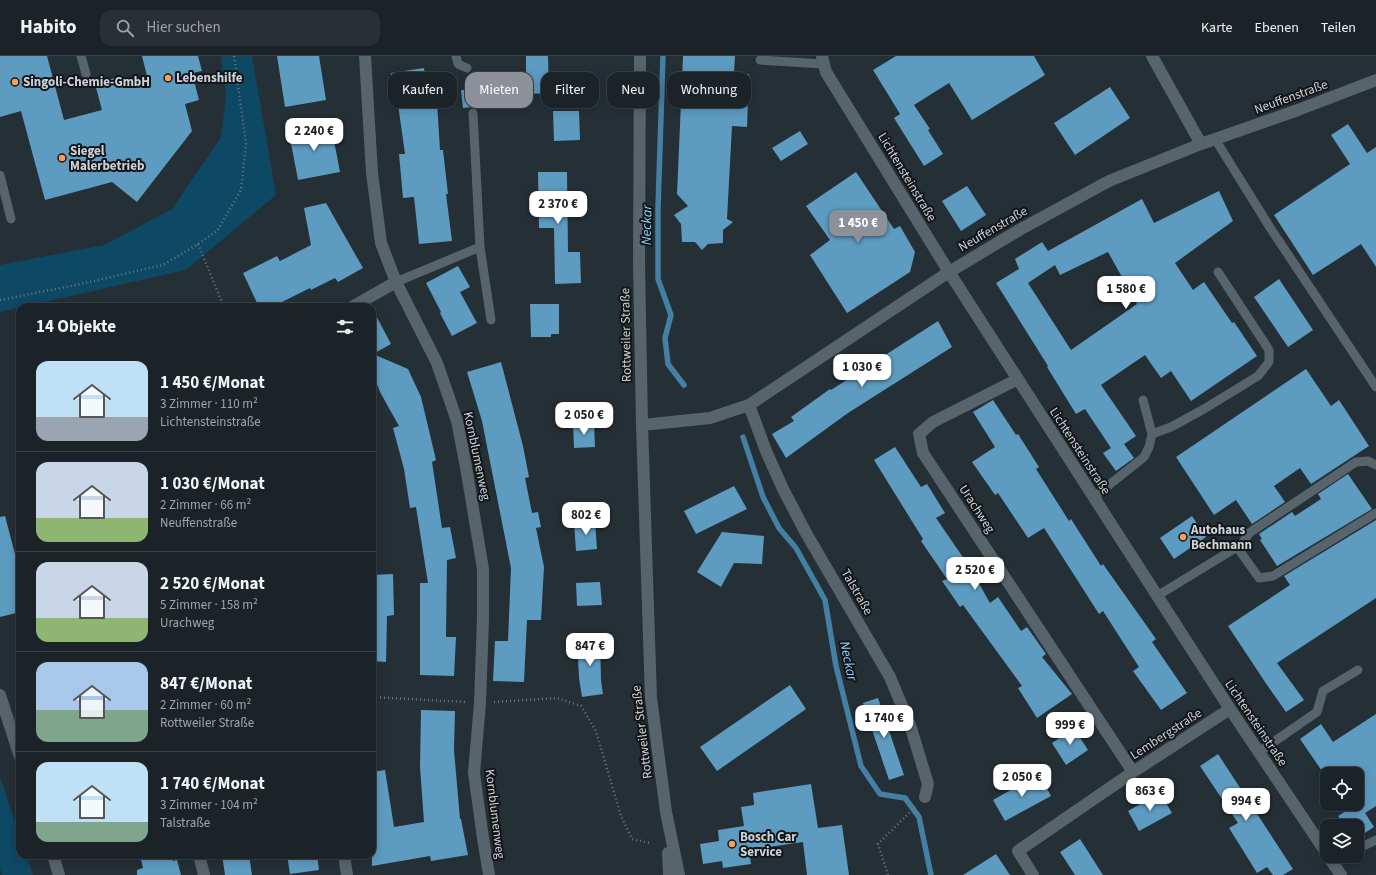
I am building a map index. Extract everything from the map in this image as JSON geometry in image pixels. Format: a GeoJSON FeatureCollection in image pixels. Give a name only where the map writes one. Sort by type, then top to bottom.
{"type":"FeatureCollection","features":[{"type":"Feature","properties":{"kind":"street","name":"Kornblumenweg"},"geometry":{"type":"LineString","coordinates":[[365,56],[372,173],[381,243],[396,282],[437,363],[457,421],[483,569],[480,703],[474,773],[489,875]]}},
{"type":"Feature","properties":{"kind":"street","name":"Rottweiler Straße"},"geometry":{"type":"LineString","coordinates":[[640,56],[639,262],[642,425],[651,698],[666,812],[679,875]]}},
{"type":"Feature","properties":{"kind":"street"},"geometry":{"type":"LineString","coordinates":[[1152,56],[1201,144]]}},
{"type":"Feature","properties":{"kind":"street","name":"Lichtensteinstraße"},"geometry":{"type":"LineString","coordinates":[[822,60],[826,72],[949,272],[1230,709],[1320,840]]}},
{"type":"Feature","properties":{"kind":"street","name":"Neuffenstraße"},"geometry":{"type":"LineString","coordinates":[[642,425],[710,418],[749,405],[949,272],[1021,229],[1109,181],[1201,144],[1376,80]]}},
{"type":"Feature","properties":{"kind":"street"},"geometry":{"type":"LineString","coordinates":[[359,303],[396,282]]}},
{"type":"Feature","properties":{"kind":"street","name":"Urachweg"},"geometry":{"type":"LineString","coordinates":[[1018,379],[933,422],[919,434],[923,453],[1133,772]]}},
{"type":"Feature","properties":{"kind":"street","name":"Talstraße"},"geometry":{"type":"LineString","coordinates":[[749,405],[782,488],[806,533],[890,677],[910,725],[928,784],[925,797]]}},
{"type":"Feature","properties":{"kind":"street"},"geometry":{"type":"LineString","coordinates":[[0,695],[16,745]]}},
{"type":"Feature","properties":{"kind":"street","name":"Lembergstraße"},"geometry":{"type":"LineString","coordinates":[[1033,875],[1018,851],[1133,772],[1230,709]]}},
{"type":"Feature","properties":{"kind":"street"},"geometry":{"type":"LineString","coordinates":[[666,812],[669,875]]}},
{"type":"Feature","properties":{"kind":"street"},"geometry":{"type":"LineString","coordinates":[[53,859],[59,875]]}},
{"type":"Feature","properties":{"kind":"street"},"geometry":{"type":"LineString","coordinates":[[200,859],[204,875]]}},
{"type":"Feature","properties":{"kind":"street"},"geometry":{"type":"LineString","coordinates":[[345,859],[347,875]]}},
{"type":"Feature","properties":{"kind":"street","name":"Lichtensteinstraße"},"geometry":{"type":"LineString","coordinates":[[1335,863],[1341,875]]}},
{"type":"Feature","properties":{"kind":"lane"},"geometry":{"type":"LineString","coordinates":[[81,56],[86,74]]}},
{"type":"Feature","properties":{"kind":"lane"},"geometry":{"type":"LineString","coordinates":[[456,56],[458,64],[467,68]]}},
{"type":"Feature","properties":{"kind":"lane"},"geometry":{"type":"LineString","coordinates":[[760,60],[822,60]]}},
{"type":"Feature","properties":{"kind":"lane"},"geometry":{"type":"LineString","coordinates":[[473,113],[480,247],[491,320]]}},
{"type":"Feature","properties":{"kind":"lane"},"geometry":{"type":"LineString","coordinates":[[1215,139],[1269,226],[1376,387]]}},
{"type":"Feature","properties":{"kind":"lane"},"geometry":{"type":"LineString","coordinates":[[0,175],[11,219]]}},
{"type":"Feature","properties":{"kind":"lane"},"geometry":{"type":"LineString","coordinates":[[396,282],[480,247]]}},
{"type":"Feature","properties":{"kind":"lane"},"geometry":{"type":"LineString","coordinates":[[1152,434],[1171,428],[1258,376],[1269,362],[1269,350],[1218,272]]}},
{"type":"Feature","properties":{"kind":"lane"},"geometry":{"type":"LineString","coordinates":[[1094,497],[1144,457],[1150,447],[1152,434],[1143,400]]}},
{"type":"Feature","properties":{"kind":"lane"},"geometry":{"type":"LineString","coordinates":[[1157,596],[1242,544],[1249,533],[1356,462],[1368,461],[1376,465]]}},
{"type":"Feature","properties":{"kind":"lane"},"geometry":{"type":"LineString","coordinates":[[1237,547],[1259,578],[1273,576],[1376,513]]}},
{"type":"Feature","properties":{"kind":"lane"},"geometry":{"type":"LineString","coordinates":[[1259,752],[1317,712],[1323,691],[1358,670]]}},
{"type":"Feature","properties":{"kind":"lane"},"geometry":{"type":"LineString","coordinates":[[1364,846],[1376,840]]}},
{"type":"Feature","properties":{"kind":"path"},"geometry":{"type":"LineString","coordinates":[[0,300],[76,286],[163,265],[217,231],[241,190],[246,144],[234,56]]}},
{"type":"Feature","properties":{"kind":"path"},"geometry":{"type":"LineString","coordinates":[[198,244],[222,303]]}},
{"type":"Feature","properties":{"kind":"path"},"geometry":{"type":"LineString","coordinates":[[376,697],[480,703],[557,698],[581,706],[596,731],[621,816],[632,838],[650,843]]}},
{"type":"Feature","properties":{"kind":"path"},"geometry":{"type":"LineString","coordinates":[[888,875],[878,844],[904,818]]}},
{"type":"Feature","properties":{"kind":"shaded area"},"geometry":{"type":"Polygon","coordinates":[[[221,56],[252,56],[276,195],[186,270],[40,303],[16,303],[16,308],[0,312],[0,265],[104,245],[172,209],[221,137],[226,95],[221,56]]]}},
{"type":"Feature","properties":{"kind":"shaded area"},"geometry":{"type":"Polygon","coordinates":[[[0,777],[16,825],[16,859],[27,859],[33,875],[2,875],[0,868],[0,777]]]}},
{"type":"Feature","properties":{"kind":"building"},"geometry":{"type":"Polygon","coordinates":[[[0,56],[47,56],[64,120],[102,110],[95,84],[115,78],[117,86],[147,76],[142,56],[198,56],[202,71],[192,73],[199,100],[185,104],[192,131],[137,202],[112,182],[45,200],[21,111],[0,117],[0,56]]]}},
{"type":"Feature","properties":{"kind":"building"},"geometry":{"type":"Polygon","coordinates":[[[277,56],[319,56],[326,100],[285,107],[277,56]]]}},
{"type":"Feature","properties":{"kind":"building"},"geometry":{"type":"Polygon","coordinates":[[[526,56],[548,56],[548,72],[541,72],[541,93],[533,94],[533,72],[526,72],[526,56]]]}},
{"type":"Feature","properties":{"kind":"building"},"geometry":{"type":"Polygon","coordinates":[[[683,56],[735,56],[734,72],[682,72],[683,56]]]}},
{"type":"Feature","properties":{"kind":"building"},"geometry":{"type":"Polygon","coordinates":[[[896,56],[1034,56],[1045,75],[972,120],[949,83],[914,105],[930,129],[928,130],[943,154],[924,166],[894,118],[900,114],[873,70],[896,56]]]}},
{"type":"Feature","properties":{"kind":"building"},"geometry":{"type":"Polygon","coordinates":[[[424,68],[425,72],[398,72],[424,68]]]}},
{"type":"Feature","properties":{"kind":"building"},"geometry":{"type":"Polygon","coordinates":[[[1110,87],[1130,118],[1075,155],[1054,123],[1110,87]]]}},
{"type":"Feature","properties":{"kind":"building"},"geometry":{"type":"Polygon","coordinates":[[[461,90],[465,90],[465,108],[463,108],[461,90]]]}},
{"type":"Feature","properties":{"kind":"building"},"geometry":{"type":"Polygon","coordinates":[[[399,108],[437,108],[440,150],[443,150],[448,194],[446,194],[452,241],[419,244],[414,197],[403,198],[399,154],[405,154],[399,108]]]}},
{"type":"Feature","properties":{"kind":"building"},"geometry":{"type":"Polygon","coordinates":[[[681,108],[748,108],[747,127],[732,126],[727,219],[733,222],[723,230],[723,243],[708,244],[702,250],[695,242],[682,242],[681,224],[674,215],[688,206],[677,194],[681,108]]]}},
{"type":"Feature","properties":{"kind":"building"},"geometry":{"type":"Polygon","coordinates":[[[553,111],[579,111],[580,140],[554,141],[553,111]]]}},
{"type":"Feature","properties":{"kind":"building"},"geometry":{"type":"Polygon","coordinates":[[[1348,124],[1367,153],[1376,147],[1376,267],[1361,244],[1313,275],[1274,215],[1350,164],[1331,135],[1348,124]]]}},
{"type":"Feature","properties":{"kind":"building"},"geometry":{"type":"Polygon","coordinates":[[[331,125],[340,172],[298,180],[289,133],[331,125]]]}},
{"type":"Feature","properties":{"kind":"building"},"geometry":{"type":"Polygon","coordinates":[[[800,131],[808,144],[781,161],[772,148],[800,131]]]}},
{"type":"Feature","properties":{"kind":"building"},"geometry":{"type":"Polygon","coordinates":[[[538,172],[567,172],[568,252],[580,252],[581,283],[555,284],[554,228],[539,228],[538,172]]]}},
{"type":"Feature","properties":{"kind":"building"},"geometry":{"type":"Polygon","coordinates":[[[856,172],[894,229],[900,226],[915,252],[910,272],[847,313],[810,255],[830,240],[806,206],[856,172]]]}},
{"type":"Feature","properties":{"kind":"building"},"geometry":{"type":"Polygon","coordinates":[[[967,186],[986,215],[961,231],[942,201],[967,186]]]}},
{"type":"Feature","properties":{"kind":"building"},"geometry":{"type":"Polygon","coordinates":[[[1219,191],[1233,221],[1175,263],[1193,290],[1204,282],[1257,356],[1191,401],[1171,371],[1161,378],[1145,355],[1101,385],[1136,436],[1124,444],[1134,458],[1116,471],[1103,453],[1111,448],[1085,409],[1076,414],[996,283],[1019,269],[1015,259],[1042,242],[1048,251],[1142,199],[1154,223],[1219,191]],[[1108,252],[1060,275],[1055,265],[1028,283],[1071,350],[1137,304],[1108,252]]]}},
{"type":"Feature","properties":{"kind":"building"},"geometry":{"type":"Polygon","coordinates":[[[326,203],[363,268],[338,282],[335,278],[311,290],[310,288],[280,303],[257,303],[243,273],[277,256],[280,261],[311,245],[304,208],[326,203]]]}},
{"type":"Feature","properties":{"kind":"building"},"geometry":{"type":"Polygon","coordinates":[[[458,266],[470,287],[460,292],[477,323],[452,336],[426,283],[458,266]]]}},
{"type":"Feature","properties":{"kind":"building"},"geometry":{"type":"Polygon","coordinates":[[[1279,279],[1313,330],[1288,347],[1254,297],[1279,279]]]}},
{"type":"Feature","properties":{"kind":"building"},"geometry":{"type":"Polygon","coordinates":[[[530,304],[559,304],[559,334],[551,334],[551,337],[531,337],[530,304]]]}},
{"type":"Feature","properties":{"kind":"building"},"geometry":{"type":"Polygon","coordinates":[[[376,316],[391,344],[376,352],[376,316]]]}},
{"type":"Feature","properties":{"kind":"building"},"geometry":{"type":"Polygon","coordinates":[[[938,321],[952,347],[848,413],[786,458],[772,434],[794,421],[791,417],[830,389],[831,390],[938,321]]]}},
{"type":"Feature","properties":{"kind":"building"},"geometry":{"type":"Polygon","coordinates":[[[376,355],[408,369],[421,397],[436,460],[432,462],[442,528],[450,527],[456,558],[447,560],[446,637],[456,637],[454,676],[420,675],[420,583],[428,583],[416,507],[410,508],[404,469],[393,428],[399,426],[380,392],[376,382],[376,355]]]}},
{"type":"Feature","properties":{"kind":"building"},"geometry":{"type":"Polygon","coordinates":[[[501,362],[523,446],[529,477],[525,478],[532,513],[538,512],[541,527],[536,528],[544,567],[541,620],[527,620],[524,682],[493,681],[495,641],[508,641],[511,568],[482,421],[467,372],[501,362]]]}},
{"type":"Feature","properties":{"kind":"building"},"geometry":{"type":"Polygon","coordinates":[[[1306,369],[1331,406],[1339,400],[1369,446],[1311,484],[1300,468],[1274,486],[1285,502],[1252,524],[1236,500],[1214,515],[1176,457],[1306,369]]]}},
{"type":"Feature","properties":{"kind":"building"},"geometry":{"type":"Polygon","coordinates":[[[993,400],[1016,435],[1018,434],[1039,467],[1036,469],[1069,521],[1071,519],[1101,566],[1103,564],[1156,639],[1152,642],[1187,693],[1161,710],[1133,671],[1139,667],[1103,611],[1099,614],[1044,528],[1028,538],[998,493],[995,495],[972,462],[995,447],[973,412],[993,400]]]}},
{"type":"Feature","properties":{"kind":"building"},"geometry":{"type":"Polygon","coordinates":[[[594,423],[595,447],[574,448],[573,424],[594,423]]]}},
{"type":"Feature","properties":{"kind":"building"},"geometry":{"type":"Polygon","coordinates":[[[895,447],[921,487],[927,484],[945,513],[936,518],[969,566],[990,603],[998,597],[1021,631],[1027,627],[1046,654],[1042,657],[1072,694],[1037,718],[1018,688],[1022,686],[963,605],[960,607],[942,581],[947,579],[921,541],[923,539],[874,460],[895,447]]]}},
{"type":"Feature","properties":{"kind":"building"},"geometry":{"type":"Polygon","coordinates":[[[1348,474],[1372,509],[1277,566],[1260,540],[1262,539],[1259,534],[1292,512],[1295,516],[1321,499],[1318,494],[1348,474]]]}},
{"type":"Feature","properties":{"kind":"building"},"geometry":{"type":"Polygon","coordinates":[[[734,486],[747,509],[696,534],[684,511],[734,486]]]}},
{"type":"Feature","properties":{"kind":"building"},"geometry":{"type":"Polygon","coordinates":[[[5,516],[16,558],[16,613],[0,617],[0,517],[5,516]]]}},
{"type":"Feature","properties":{"kind":"building","name":"Autohaus Bechmann"},"geometry":{"type":"Polygon","coordinates":[[[1192,516],[1206,537],[1174,559],[1160,538],[1192,516]]]}},
{"type":"Feature","properties":{"kind":"building"},"geometry":{"type":"Polygon","coordinates":[[[1376,520],[1376,598],[1277,663],[1304,700],[1286,712],[1228,626],[1290,585],[1284,576],[1376,520]]]}},
{"type":"Feature","properties":{"kind":"building"},"geometry":{"type":"Polygon","coordinates":[[[595,521],[597,549],[576,551],[574,523],[595,521]]]}},
{"type":"Feature","properties":{"kind":"building"},"geometry":{"type":"Polygon","coordinates":[[[722,532],[764,536],[762,564],[734,563],[721,587],[697,572],[722,532]]]}},
{"type":"Feature","properties":{"kind":"building"},"geometry":{"type":"Polygon","coordinates":[[[393,574],[394,615],[387,616],[386,662],[376,661],[376,575],[393,574]]]}},
{"type":"Feature","properties":{"kind":"building"},"geometry":{"type":"Polygon","coordinates":[[[600,582],[602,605],[577,606],[576,583],[600,582]]]}},
{"type":"Feature","properties":{"kind":"building"},"geometry":{"type":"Polygon","coordinates":[[[600,638],[601,681],[603,694],[582,697],[579,678],[577,639],[600,638]]]}},
{"type":"Feature","properties":{"kind":"building"},"geometry":{"type":"Polygon","coordinates":[[[790,685],[806,709],[717,771],[700,747],[790,685]]]}},
{"type":"Feature","properties":{"kind":"building"},"geometry":{"type":"Polygon","coordinates":[[[878,698],[904,775],[889,780],[863,703],[878,698]]]}},
{"type":"Feature","properties":{"kind":"building"},"geometry":{"type":"Polygon","coordinates":[[[421,710],[455,711],[454,750],[460,819],[468,855],[431,861],[430,856],[372,866],[372,859],[376,859],[376,771],[385,770],[394,827],[424,822],[420,767],[421,710]]]}},
{"type":"Feature","properties":{"kind":"building"},"geometry":{"type":"Polygon","coordinates":[[[1376,714],[1376,806],[1365,813],[1374,827],[1364,833],[1364,819],[1340,819],[1338,816],[1346,811],[1364,811],[1364,767],[1320,768],[1300,739],[1321,724],[1333,742],[1376,714]]]}},
{"type":"Feature","properties":{"kind":"building"},"geometry":{"type":"Polygon","coordinates":[[[1074,728],[1088,750],[1066,765],[1052,743],[1074,728]]]}},
{"type":"Feature","properties":{"kind":"building"},"geometry":{"type":"Polygon","coordinates":[[[1218,754],[1293,869],[1283,875],[1273,875],[1267,867],[1257,873],[1229,828],[1238,823],[1200,766],[1218,754]]]}},
{"type":"Feature","properties":{"kind":"building"},"geometry":{"type":"Polygon","coordinates":[[[1039,774],[1051,796],[1005,821],[993,800],[1039,774]]]}},
{"type":"Feature","properties":{"kind":"building"},"geometry":{"type":"Polygon","coordinates":[[[811,784],[818,828],[842,825],[849,875],[807,875],[803,842],[749,850],[751,864],[723,868],[722,861],[703,864],[700,844],[719,841],[718,830],[744,826],[741,807],[754,805],[753,793],[811,784]]]}},
{"type":"Feature","properties":{"kind":"building"},"geometry":{"type":"Polygon","coordinates":[[[1160,793],[1172,813],[1139,831],[1128,811],[1160,793]]]}},
{"type":"Feature","properties":{"kind":"building"},"geometry":{"type":"Polygon","coordinates":[[[1080,839],[1103,875],[1075,875],[1060,852],[1080,839]]]}},
{"type":"Feature","properties":{"kind":"building"},"geometry":{"type":"Polygon","coordinates":[[[996,854],[1010,875],[963,875],[996,854]]]}},
{"type":"Feature","properties":{"kind":"building"},"geometry":{"type":"Polygon","coordinates":[[[141,859],[173,859],[173,861],[177,860],[181,875],[137,875],[137,870],[143,868],[141,859]]]}},
{"type":"Feature","properties":{"kind":"building"},"geometry":{"type":"Polygon","coordinates":[[[223,859],[250,859],[252,875],[225,875],[223,859]]]}},
{"type":"Feature","properties":{"kind":"building"},"geometry":{"type":"Polygon","coordinates":[[[288,859],[318,859],[319,870],[290,874],[288,859]]]}},
{"type":"Feature","properties":{"kind":"waterway","name":"Neckar"},"geometry":{"type":"LineString","coordinates":[[663,56],[658,208],[658,279],[671,315],[665,338],[668,364],[684,385]]}},
{"type":"Feature","properties":{"kind":"waterway","name":"Neckar"},"geometry":{"type":"LineString","coordinates":[[743,437],[763,497],[779,528],[796,548],[825,600],[836,666],[861,766],[880,794],[905,798],[919,817],[931,875]]}},
{"type":"Feature","properties":{"kind":"place","name":"Lebenshilfe"},"geometry":{"type":"Point","coordinates":[168,78]}},
{"type":"Feature","properties":{"kind":"place","name":"Singoli-Chemie-GmbH"},"geometry":{"type":"Point","coordinates":[15,82]}},
{"type":"Feature","properties":{"kind":"place","name":"Siegel Malerbetrieb"},"geometry":{"type":"Point","coordinates":[62,158]}},
{"type":"Feature","properties":{"kind":"place","name":"Autohaus Bechmann"},"geometry":{"type":"Point","coordinates":[1183,537]}},
{"type":"Feature","properties":{"kind":"place","name":"Bosch Car Service"},"geometry":{"type":"Point","coordinates":[732,844]}}]}
